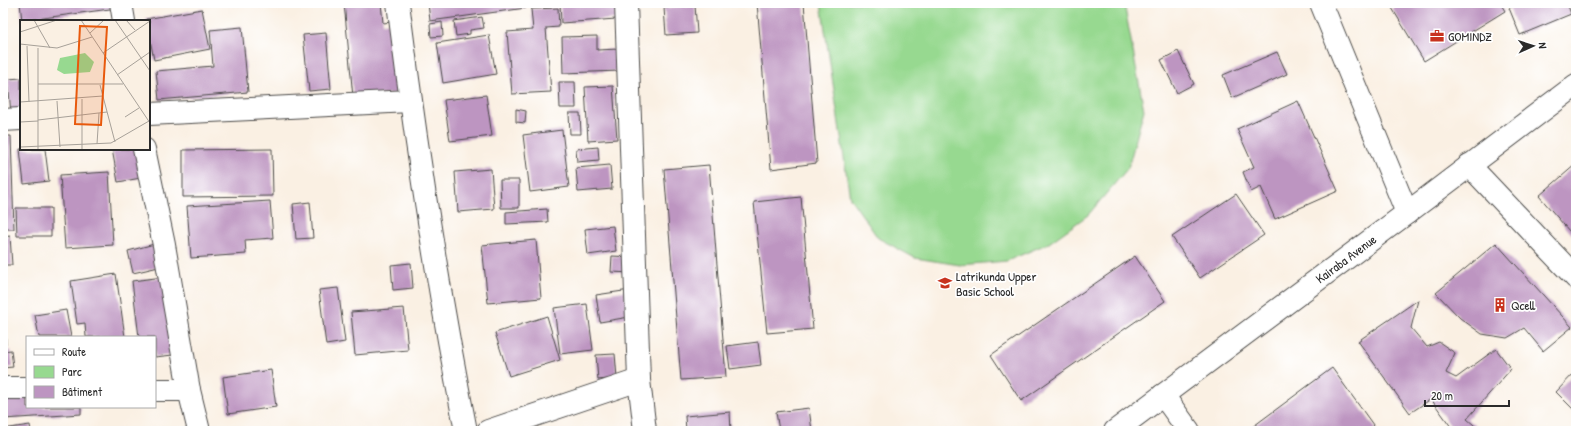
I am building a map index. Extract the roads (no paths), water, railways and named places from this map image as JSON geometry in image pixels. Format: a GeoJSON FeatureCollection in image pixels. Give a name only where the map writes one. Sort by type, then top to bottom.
{"type":"FeatureCollection","features":[{"type":"Feature","properties":{"kind":"street"},"geometry":{"type":"LineString","coordinates":[[121,3],[124,20]]}},
{"type":"Feature","properties":{"kind":"street"},"geometry":{"type":"LineString","coordinates":[[398,3],[410,101],[450,347],[466,431]]}},
{"type":"Feature","properties":{"kind":"street"},"geometry":{"type":"LineString","coordinates":[[626,3],[639,380],[645,431]]}},
{"type":"Feature","properties":{"kind":"street"},"geometry":{"type":"LineString","coordinates":[[1321,3],[1407,213]]}},
{"type":"Feature","properties":{"kind":"street","name":"Kairaba Avenue"},"geometry":{"type":"LineString","coordinates":[[1115,431],[1407,213],[1576,84]]}},
{"type":"Feature","properties":{"kind":"street"},"geometry":{"type":"LineString","coordinates":[[150,114],[410,101]]}},
{"type":"Feature","properties":{"kind":"street"},"geometry":{"type":"LineString","coordinates":[[3,120],[20,119]]}},
{"type":"Feature","properties":{"kind":"street"},"geometry":{"type":"LineString","coordinates":[[144,150],[164,245],[189,390],[199,431]]}},
{"type":"Feature","properties":{"kind":"street"},"geometry":{"type":"LineString","coordinates":[[1469,165],[1576,278]]}},
{"type":"Feature","properties":{"kind":"street"},"geometry":{"type":"LineString","coordinates":[[488,431],[639,380]]}},
{"type":"Feature","properties":{"kind":"street"},"geometry":{"type":"LineString","coordinates":[[3,388],[26,388]]}},
{"type":"Feature","properties":{"kind":"street"},"geometry":{"type":"LineString","coordinates":[[156,390],[189,390]]}},
{"type":"Feature","properties":{"kind":"street"},"geometry":{"type":"LineString","coordinates":[[1163,395],[1189,431]]}},
{"type":"Feature","properties":{"kind":"place","name":"GOMINDZ"},"geometry":{"type":"Point","coordinates":[1437,36]}},
{"type":"Feature","properties":{"kind":"place","name":"Latrikunda Upper Basic School"},"geometry":{"type":"Point","coordinates":[945,283]}},
{"type":"Feature","properties":{"kind":"place","name":"Qcell"},"geometry":{"type":"Point","coordinates":[1500,305]}}]}
